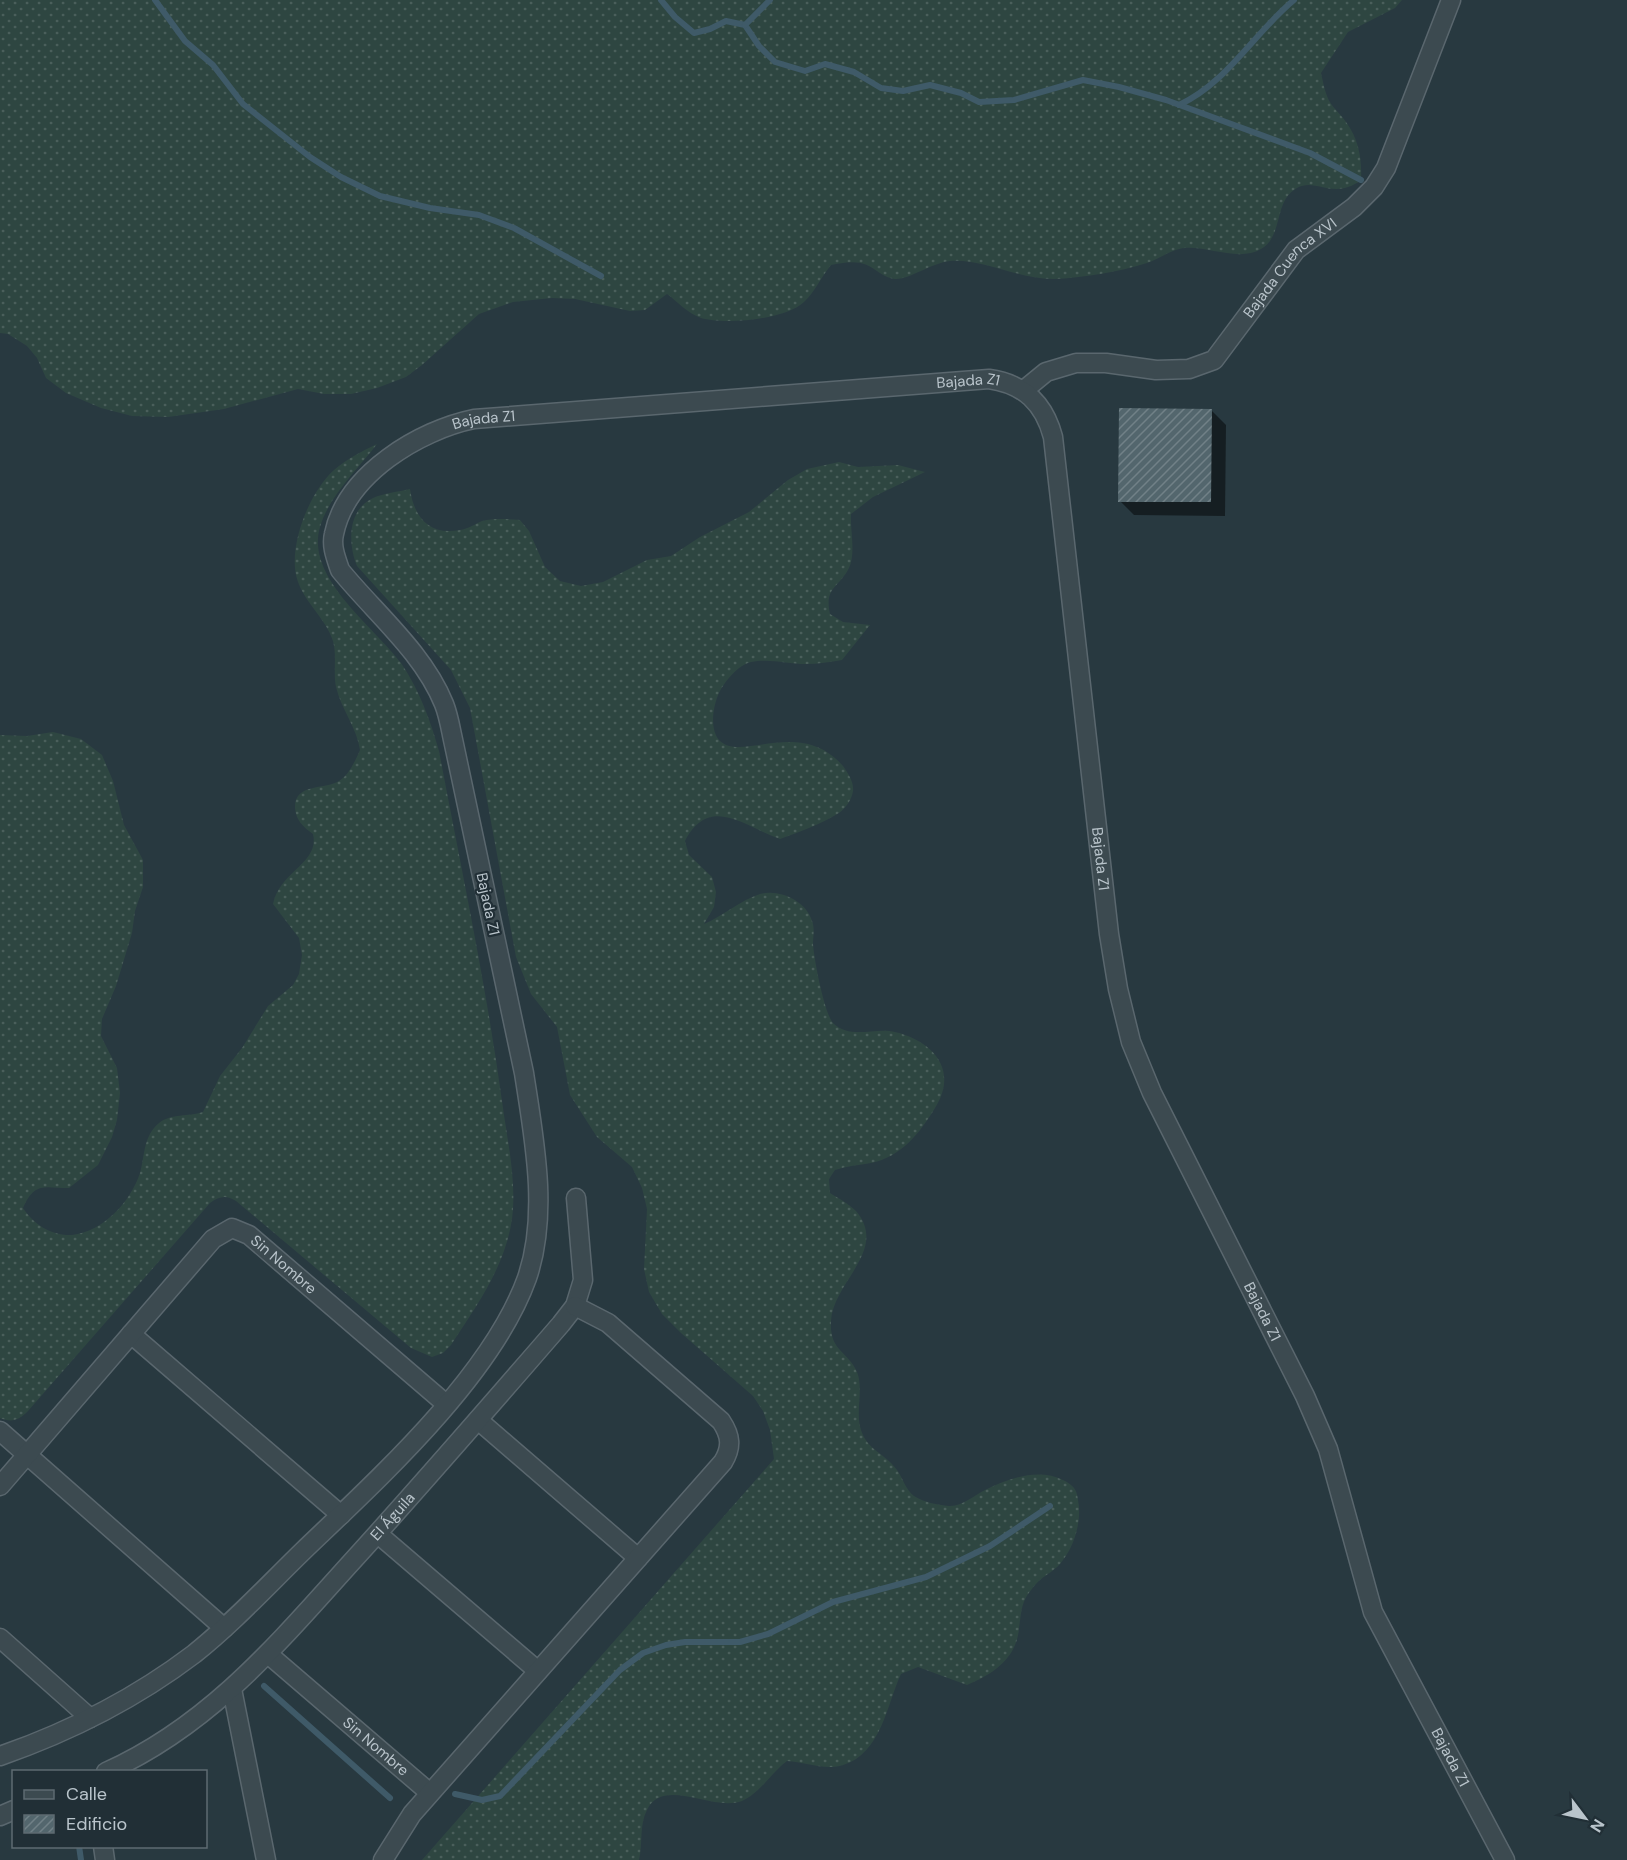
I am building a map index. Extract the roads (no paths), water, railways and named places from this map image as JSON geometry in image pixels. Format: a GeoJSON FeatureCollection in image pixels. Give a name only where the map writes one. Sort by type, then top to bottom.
{"type":"FeatureCollection","features":[{"type":"Feature","properties":{"kind":"street","name":"Bajada Cuenca XVI"},"geometry":{"type":"LineString","coordinates":[[1024,390],[1046,372],[1076,363],[1106,363],[1156,370],[1188,369],[1214,360],[1296,250],[1354,207],[1374,187],[1386,168],[1451,0]]}},
{"type":"Feature","properties":{"kind":"street","name":"Bajada Z1"},"geometry":{"type":"LineString","coordinates":[[446,1404],[494,1341],[526,1278],[534,1248],[538,1205],[531,1114],[444,704],[415,656],[340,570],[334,552],[334,535],[340,515],[370,475],[399,450],[425,434],[449,424],[474,419],[989,380],[1006,382],[1024,390],[1048,418],[1053,437],[1109,934],[1118,989],[1131,1042],[1152,1093],[1305,1396],[1328,1449],[1373,1612],[1505,1860]]}},
{"type":"Feature","properties":{"kind":"street","name":"El Águila"},"geometry":{"type":"LineString","coordinates":[[110,1770],[187,1726],[232,1689],[268,1654],[378,1534],[575,1306],[583,1280],[576,1198]]}},
{"type":"Feature","properties":{"kind":"street","name":"Sin Nombre"},"geometry":{"type":"LineString","coordinates":[[0,1486],[213,1239],[232,1228],[249,1235],[446,1404]]}},
{"type":"Feature","properties":{"kind":"street"},"geometry":{"type":"LineString","coordinates":[[383,1860],[399,1831],[430,1793],[723,1462],[729,1452],[730,1441],[721,1421],[608,1323],[575,1306]]}},
{"type":"Feature","properties":{"kind":"street"},"geometry":{"type":"LineString","coordinates":[[131,1334],[341,1515]]}},
{"type":"Feature","properties":{"kind":"street"},"geometry":{"type":"LineString","coordinates":[[0,1756],[90,1718],[158,1678],[224,1628],[400,1456],[446,1404]]}},
{"type":"Feature","properties":{"kind":"street"},"geometry":{"type":"LineString","coordinates":[[478,1420],[638,1558]]}},
{"type":"Feature","properties":{"kind":"street"},"geometry":{"type":"LineString","coordinates":[[0,1431],[224,1628]]}},
{"type":"Feature","properties":{"kind":"street"},"geometry":{"type":"LineString","coordinates":[[378,1534],[538,1671]]}},
{"type":"Feature","properties":{"kind":"street"},"geometry":{"type":"LineString","coordinates":[[0,1638],[90,1718]]}},
{"type":"Feature","properties":{"kind":"street","name":"Sin Nombre"},"geometry":{"type":"LineString","coordinates":[[268,1654],[430,1793]]}},
{"type":"Feature","properties":{"kind":"street"},"geometry":{"type":"LineString","coordinates":[[232,1689],[266,1860]]}},
{"type":"Feature","properties":{"kind":"waterway"},"geometry":{"type":"LineString","coordinates":[[155,0],[185,41],[213,65],[243,104],[310,157],[341,177],[380,196],[430,208],[479,215],[514,228],[601,276]]}},
{"type":"Feature","properties":{"kind":"waterway"},"geometry":{"type":"LineString","coordinates":[[661,0],[675,17],[694,33],[710,29],[726,21],[745,25],[759,46],[775,62],[805,71],[825,64],[854,72],[881,88],[903,91],[930,85],[961,93],[979,102],[1014,100],[1083,80],[1119,87],[1166,100],[1310,153],[1361,180]]}},
{"type":"Feature","properties":{"kind":"waterway"},"geometry":{"type":"LineString","coordinates":[[745,25],[770,0]]}},
{"type":"Feature","properties":{"kind":"waterway"},"geometry":{"type":"LineString","coordinates":[[1179,105],[1212,84],[1294,0]]}},
{"type":"Feature","properties":{"kind":"waterway"},"geometry":{"type":"LineString","coordinates":[[455,1794],[482,1800],[500,1796],[620,1670],[643,1653],[666,1645],[685,1642],[740,1642],[768,1634],[833,1602],[926,1577],[990,1546],[1050,1506]]}},
{"type":"Feature","properties":{"kind":"waterway"},"geometry":{"type":"LineString","coordinates":[[264,1686],[390,1798]]}},
{"type":"Feature","properties":{"kind":"waterway"},"geometry":{"type":"LineString","coordinates":[[79,1848],[81,1860]]}}]}
